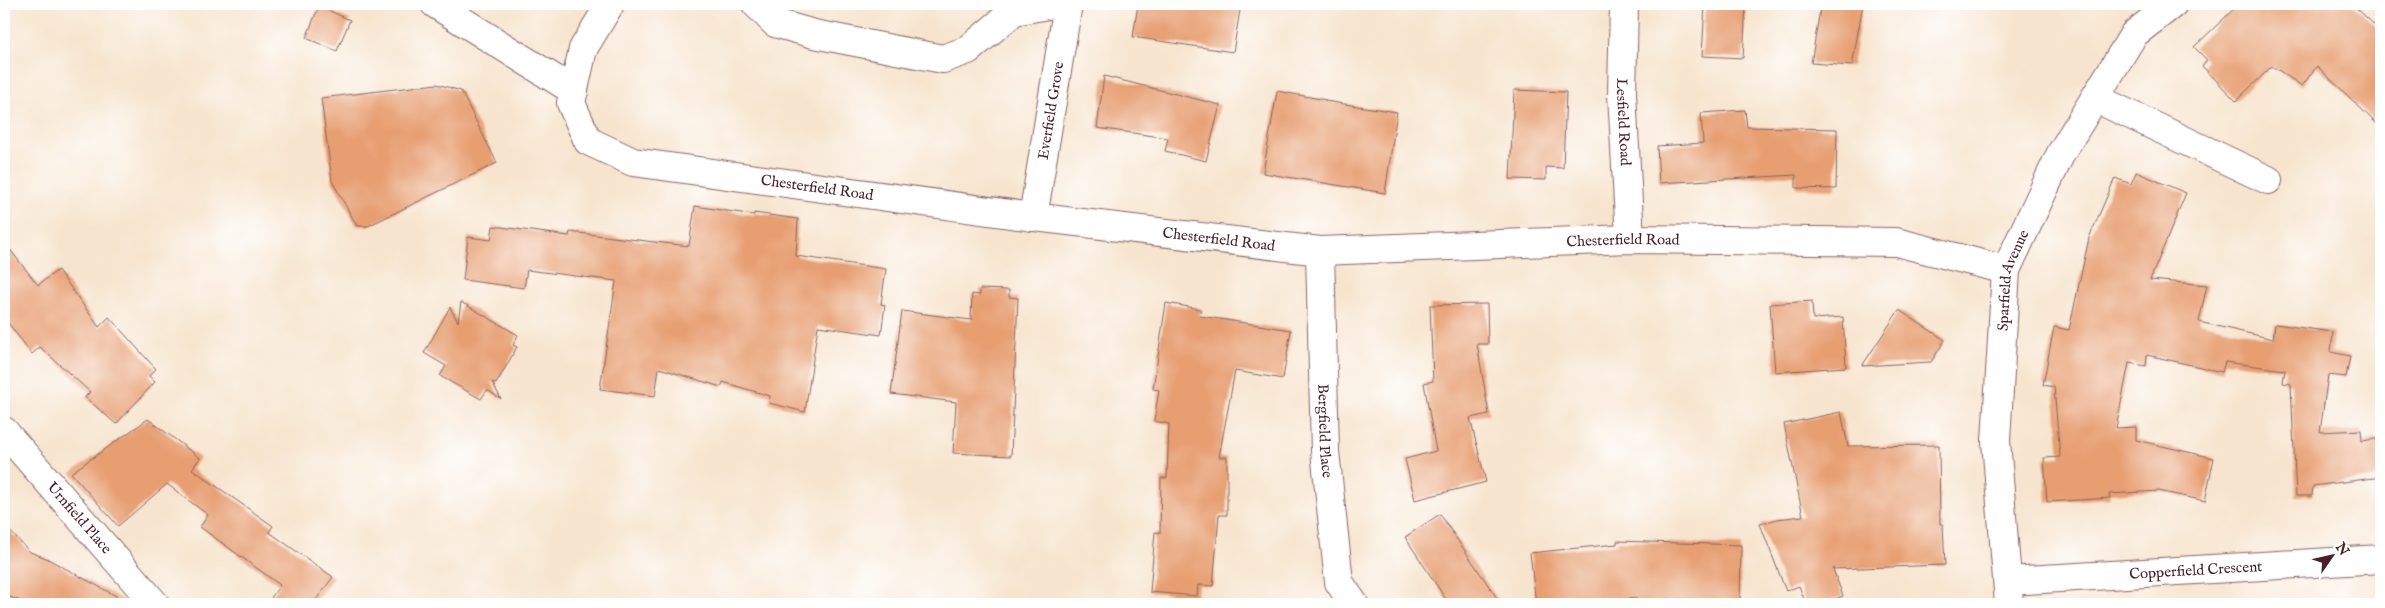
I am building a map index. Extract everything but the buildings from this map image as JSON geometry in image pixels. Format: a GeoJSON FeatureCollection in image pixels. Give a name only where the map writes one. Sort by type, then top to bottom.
{"type":"FeatureCollection","features":[{"type":"Feature","properties":{"kind":"street"},"geometry":{"type":"LineString","coordinates":[[435,4],[574,91]]}},
{"type":"Feature","properties":{"kind":"street","name":"Chesterfield Road"},"geometry":{"type":"LineString","coordinates":[[610,4],[583,49],[571,104],[588,141],[633,162],[1033,217],[1320,251],[1630,239],[1896,242],[2006,270]]}},
{"type":"Feature","properties":{"kind":"street"},"geometry":{"type":"LineString","coordinates":[[756,4],[775,23],[814,34],[943,59],[968,50],[1014,11],[1054,4]]}},
{"type":"Feature","properties":{"kind":"street","name":"Everfield Grove"},"geometry":{"type":"LineString","coordinates":[[1033,217],[1068,4]]}},
{"type":"Feature","properties":{"kind":"street","name":"Lesfield Road"},"geometry":{"type":"LineString","coordinates":[[1624,4],[1622,94],[1630,239]]}},
{"type":"Feature","properties":{"kind":"street","name":"Sparfield Avenue"},"geometry":{"type":"LineString","coordinates":[[2009,593],[1996,441],[2006,270],[2061,153],[2134,34],[2174,4]]}},
{"type":"Feature","properties":{"kind":"street"},"geometry":{"type":"LineString","coordinates":[[2095,98],[2268,180]]}},
{"type":"Feature","properties":{"kind":"street","name":"Bergfield Place"},"geometry":{"type":"LineString","coordinates":[[1320,251],[1325,451],[1339,582],[1354,604]]}},
{"type":"Feature","properties":{"kind":"street","name":"Urnfield Place"},"geometry":{"type":"LineString","coordinates":[[4,432],[155,604]]}},
{"type":"Feature","properties":{"kind":"street","name":"Copperfield Crescent"},"geometry":{"type":"LineString","coordinates":[[2009,593],[2381,560]]}}]}
